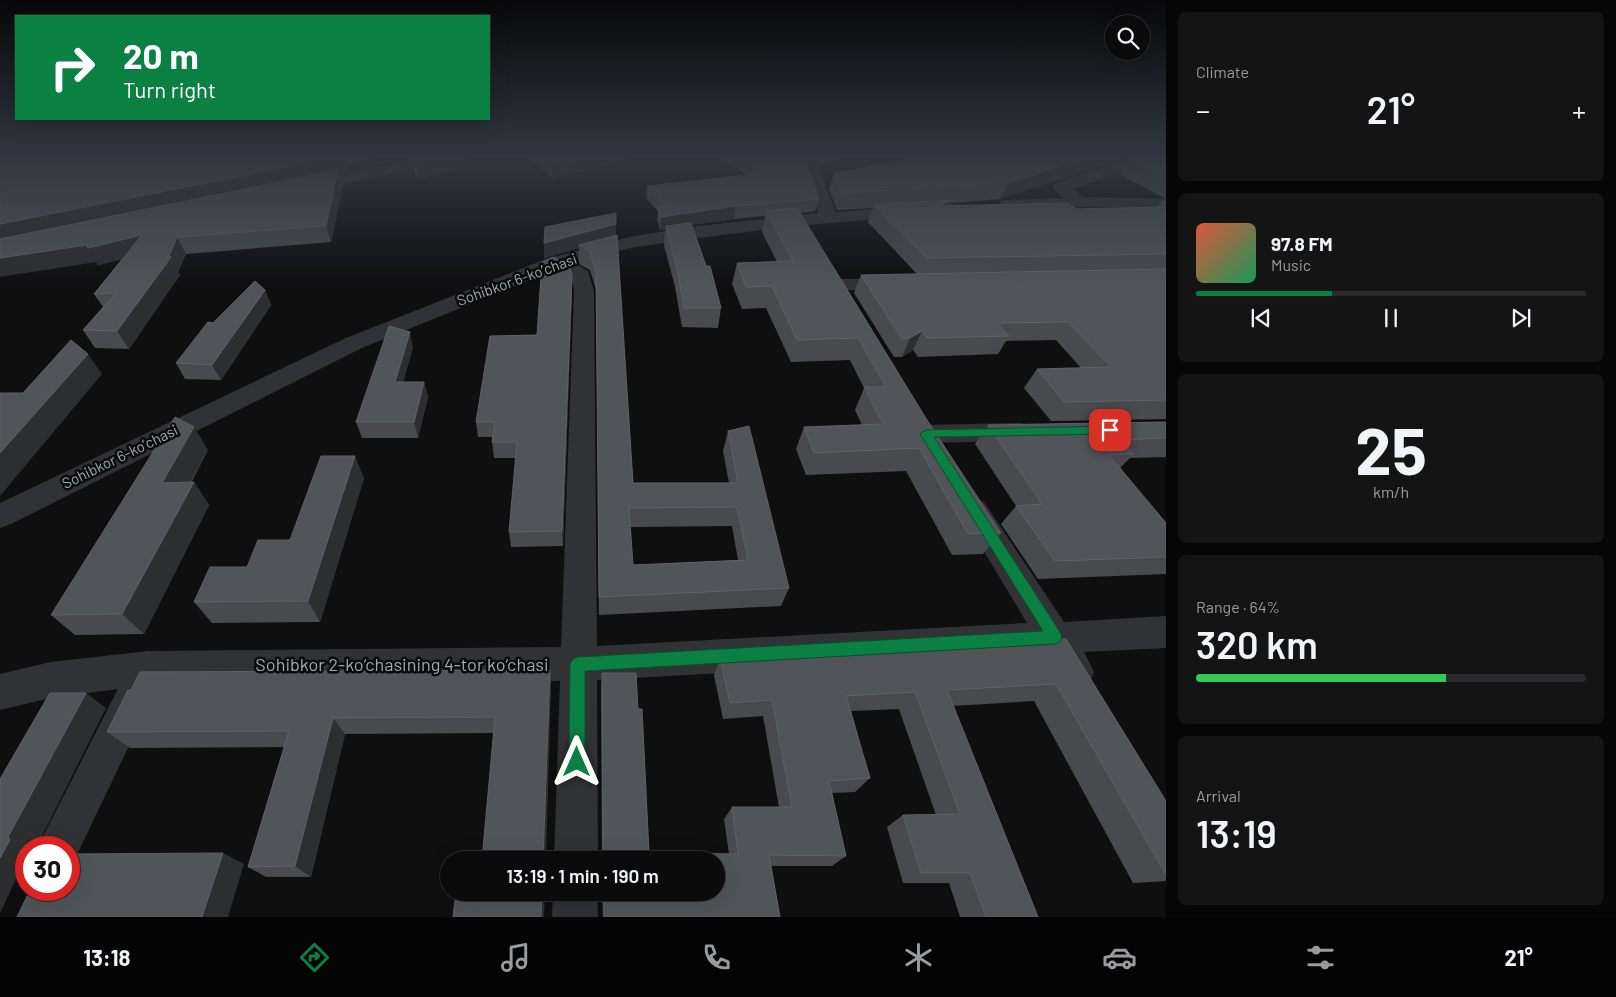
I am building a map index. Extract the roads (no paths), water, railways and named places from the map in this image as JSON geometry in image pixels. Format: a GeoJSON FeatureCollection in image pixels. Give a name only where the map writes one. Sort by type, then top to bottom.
{"type":"FeatureCollection","features":[{"type":"Feature","properties":{"kind":"street"},"geometry":{"type":"LineString","coordinates":[[822,199],[829,218]]}},
{"type":"Feature","properties":{"kind":"street"},"geometry":{"type":"LineString","coordinates":[[1075,199],[1079,202]]}},
{"type":"Feature","properties":{"kind":"street"},"geometry":{"type":"LineString","coordinates":[[988,206],[1079,202],[1166,204]]}},
{"type":"Feature","properties":{"kind":"street","name":"Sohibkor 6-koʼchasi"},"geometry":{"type":"LineString","coordinates":[[0,516],[354,343],[553,263],[646,240],[690,233],[798,220],[921,210]]}},
{"type":"Feature","properties":{"kind":"street"},"geometry":{"type":"LineString","coordinates":[[798,220],[813,244]]}},
{"type":"Feature","properties":{"kind":"street"},"geometry":{"type":"LineString","coordinates":[[553,263],[569,268],[581,275],[584,290],[576,851]]}},
{"type":"Feature","properties":{"kind":"street"},"geometry":{"type":"LineString","coordinates":[[852,310],[832,277],[916,284]]}},
{"type":"Feature","properties":{"kind":"street"},"geometry":{"type":"LineString","coordinates":[[941,458],[921,425],[1041,431]]}},
{"type":"Feature","properties":{"kind":"street"},"geometry":{"type":"LineString","coordinates":[[962,491],[1055,637],[1095,704]]}},
{"type":"Feature","properties":{"kind":"street","name":"Sohibkor 2-ko‘chasining 4-tor ko‘chasi"},"geometry":{"type":"LineString","coordinates":[[0,692],[52,680],[148,668],[578,664],[1166,632]]}},
{"type":"Feature","properties":{"kind":"street"},"geometry":{"type":"LineString","coordinates":[[64,836],[148,668]]}},
{"type":"Feature","properties":{"kind":"street"},"geometry":{"type":"LineString","coordinates":[[575,901],[575,917]]}}]}
